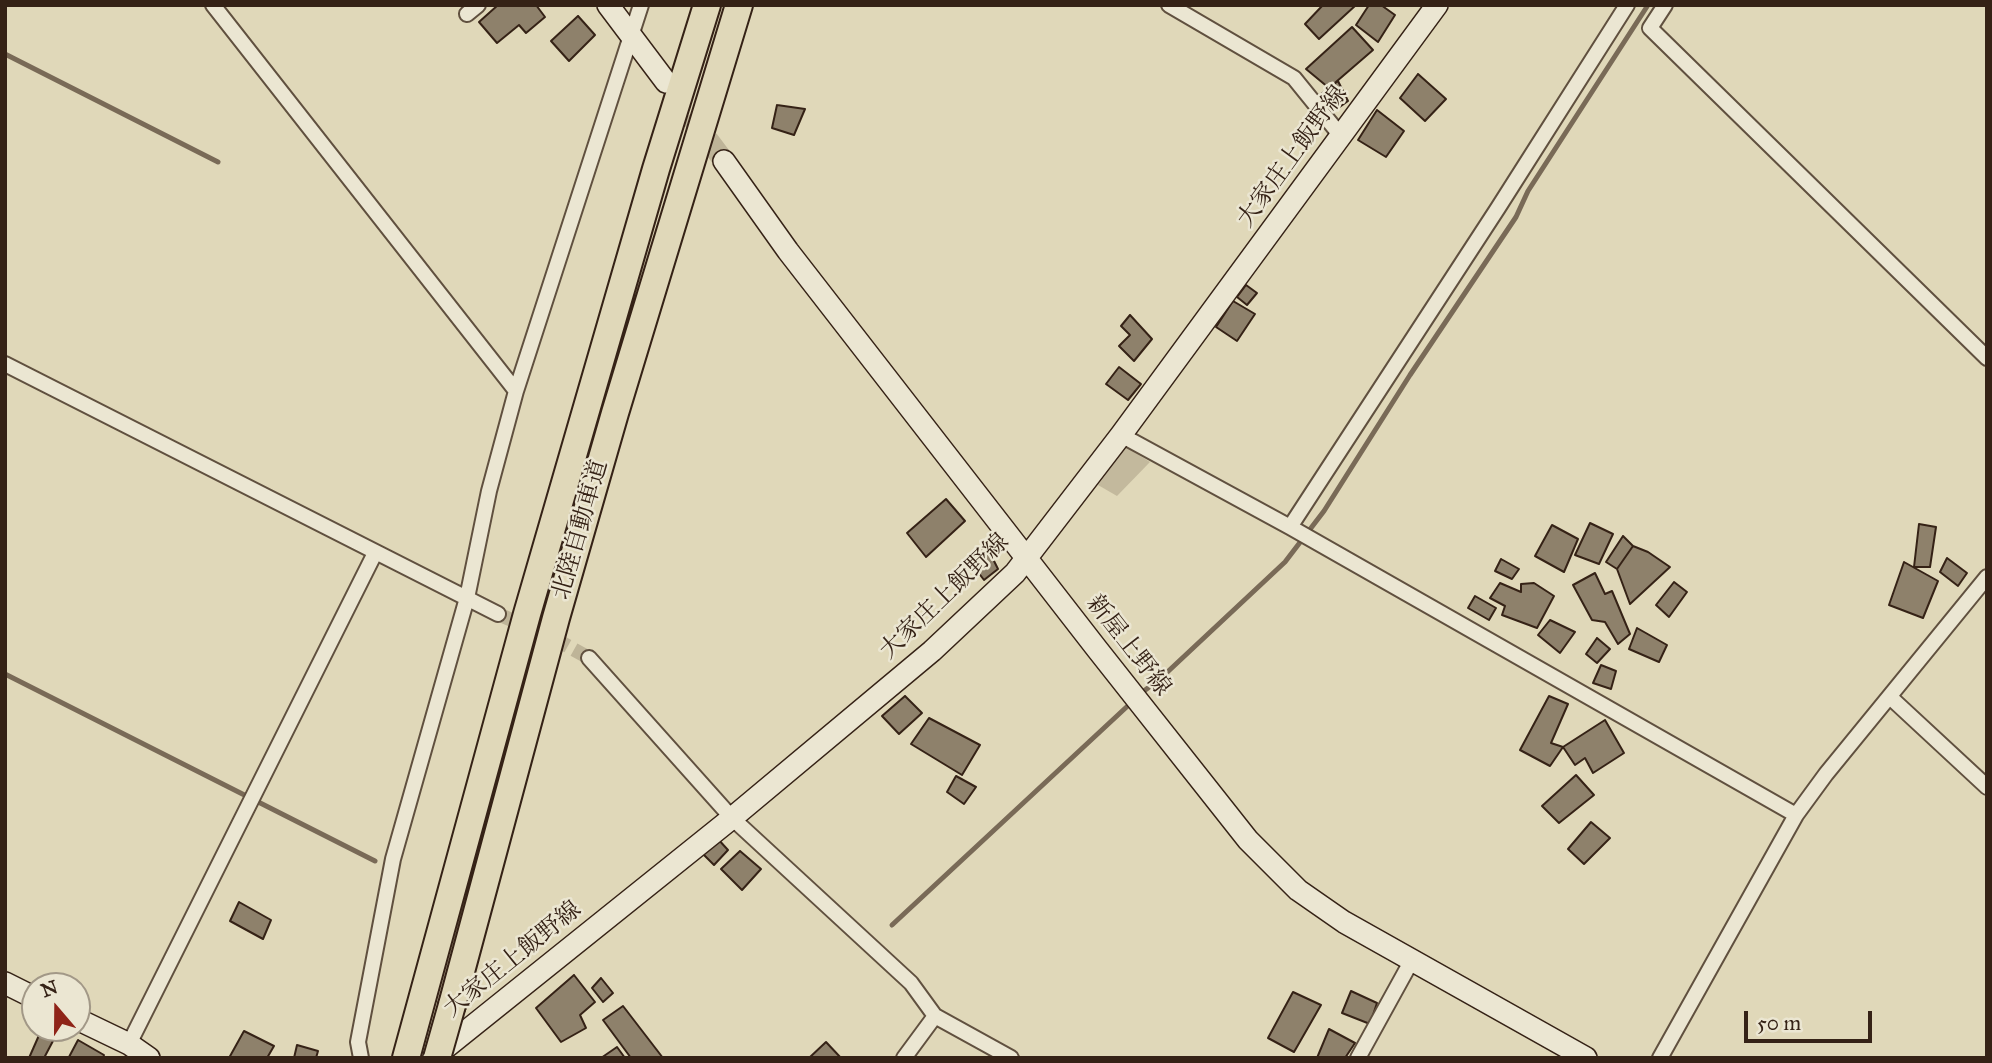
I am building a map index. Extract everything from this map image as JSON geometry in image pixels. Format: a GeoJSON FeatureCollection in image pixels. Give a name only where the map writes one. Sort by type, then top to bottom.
{"type":"FeatureCollection","features":[{"type":"Feature","properties":{"kind":"highway","name":"北陸自動車道"},"geometry":{"type":"LineString","coordinates":[[409,1046],[534,588],[656,169],[707,5]]}},
{"type":"Feature","properties":{"kind":"highway","name":"北陸自動車道"},"geometry":{"type":"LineString","coordinates":[[435,1058],[452,1005],[556,618],[615,413],[739,5]]}},
{"type":"Feature","properties":{"kind":"main road"},"geometry":{"type":"LineString","coordinates":[[608,5],[666,82]]}},
{"type":"Feature","properties":{"kind":"main road","name":"大家庄上飯野線"},"geometry":{"type":"LineString","coordinates":[[435,1058],[932,652],[1015,573],[1121,435],[1437,5]]}},
{"type":"Feature","properties":{"kind":"main road","name":"新屋上野線"},"geometry":{"type":"LineString","coordinates":[[724,161],[788,251],[1248,840],[1298,890],[1344,922],[1586,1058]]}},
{"type":"Feature","properties":{"kind":"main road"},"geometry":{"type":"LineString","coordinates":[[5,984],[21,991]]}},
{"type":"Feature","properties":{"kind":"main road"},"geometry":{"type":"LineString","coordinates":[[91,1026],[129,1044],[149,1058]]}},
{"type":"Feature","properties":{"kind":"street"},"geometry":{"type":"LineString","coordinates":[[213,5],[516,391]]}},
{"type":"Feature","properties":{"kind":"street"},"geometry":{"type":"LineString","coordinates":[[360,1058],[358,1042],[393,859],[467,598],[489,491],[516,391],[641,5]]}},
{"type":"Feature","properties":{"kind":"street"},"geometry":{"type":"LineString","coordinates":[[1169,5],[1294,78],[1341,136]]}},
{"type":"Feature","properties":{"kind":"street"},"geometry":{"type":"LineString","coordinates":[[1290,527],[1627,5]]}},
{"type":"Feature","properties":{"kind":"street"},"geometry":{"type":"LineString","coordinates":[[1665,5],[1650,27],[1987,358]]}},
{"type":"Feature","properties":{"kind":"street"},"geometry":{"type":"LineString","coordinates":[[5,364],[498,614]]}},
{"type":"Feature","properties":{"kind":"street"},"geometry":{"type":"LineString","coordinates":[[1121,435],[1290,527],[1796,815]]}},
{"type":"Feature","properties":{"kind":"street"},"geometry":{"type":"LineString","coordinates":[[129,1044],[375,553]]}},
{"type":"Feature","properties":{"kind":"street"},"geometry":{"type":"LineString","coordinates":[[1660,1058],[1796,815],[1987,577]]}},
{"type":"Feature","properties":{"kind":"street"},"geometry":{"type":"LineString","coordinates":[[589,658],[732,818],[911,984],[935,1016],[1011,1058]]}},
{"type":"Feature","properties":{"kind":"street"},"geometry":{"type":"LineString","coordinates":[[1890,697],[1987,787]]}},
{"type":"Feature","properties":{"kind":"street"},"geometry":{"type":"LineString","coordinates":[[1358,1058],[1412,960]]}},
{"type":"Feature","properties":{"kind":"street"},"geometry":{"type":"LineString","coordinates":[[904,1058],[935,1016]]}},
{"type":"Feature","properties":{"kind":"shaded area"},"geometry":{"type":"Polygon","coordinates":[[[1126,447],[1150,462],[1117,496],[1098,485],[1126,447]]]}},
{"type":"Feature","properties":{"kind":"building"},"geometry":{"type":"Polygon","coordinates":[[[498,5],[536,5],[545,17],[526,33],[519,25],[497,43],[479,22],[498,5]]]}},
{"type":"Feature","properties":{"kind":"building"},"geometry":{"type":"Polygon","coordinates":[[[1323,5],[1356,5],[1319,39],[1305,24],[1323,5]]]}},
{"type":"Feature","properties":{"kind":"building"},"geometry":{"type":"Polygon","coordinates":[[[1369,5],[1381,5],[1395,15],[1378,42],[1356,25],[1369,5]]]}},
{"type":"Feature","properties":{"kind":"building"},"geometry":{"type":"Polygon","coordinates":[[[578,16],[595,35],[569,61],[551,41],[578,16]]]}},
{"type":"Feature","properties":{"kind":"building"},"geometry":{"type":"Polygon","coordinates":[[[1352,27],[1373,50],[1329,88],[1306,69],[1352,27]]]}},
{"type":"Feature","properties":{"kind":"building"},"geometry":{"type":"Polygon","coordinates":[[[1418,74],[1446,99],[1425,121],[1400,98],[1418,74]]]}},
{"type":"Feature","properties":{"kind":"building"},"geometry":{"type":"Polygon","coordinates":[[[1338,81],[1348,101],[1334,111],[1321,94],[1338,81]]]}},
{"type":"Feature","properties":{"kind":"building"},"geometry":{"type":"Polygon","coordinates":[[[777,105],[805,109],[794,135],[772,128],[777,105]]]}},
{"type":"Feature","properties":{"kind":"building"},"geometry":{"type":"Polygon","coordinates":[[[1377,110],[1404,131],[1386,157],[1358,140],[1377,110]]]}},
{"type":"Feature","properties":{"kind":"building"},"geometry":{"type":"Polygon","coordinates":[[[1246,285],[1257,293],[1247,305],[1237,297],[1246,285]]]}},
{"type":"Feature","properties":{"kind":"building"},"geometry":{"type":"Polygon","coordinates":[[[1233,301],[1255,314],[1237,341],[1216,327],[1233,301]]]}},
{"type":"Feature","properties":{"kind":"building"},"geometry":{"type":"Polygon","coordinates":[[[1130,315],[1152,339],[1134,361],[1119,346],[1130,335],[1121,326],[1130,315]]]}},
{"type":"Feature","properties":{"kind":"building"},"geometry":{"type":"Polygon","coordinates":[[[1119,367],[1141,384],[1128,400],[1106,384],[1119,367]]]}},
{"type":"Feature","properties":{"kind":"building"},"geometry":{"type":"Polygon","coordinates":[[[946,499],[965,521],[926,557],[907,533],[946,499]]]}},
{"type":"Feature","properties":{"kind":"building"},"geometry":{"type":"Polygon","coordinates":[[[1590,523],[1613,534],[1599,564],[1575,555],[1590,523]]]}},
{"type":"Feature","properties":{"kind":"building"},"geometry":{"type":"Polygon","coordinates":[[[1919,524],[1936,527],[1930,567],[1914,567],[1919,524]]]}},
{"type":"Feature","properties":{"kind":"building"},"geometry":{"type":"Polygon","coordinates":[[[1552,525],[1578,539],[1564,572],[1535,556],[1552,525]]]}},
{"type":"Feature","properties":{"kind":"building"},"geometry":{"type":"Polygon","coordinates":[[[1623,536],[1633,546],[1617,569],[1606,562],[1623,536]]]}},
{"type":"Feature","properties":{"kind":"building"},"geometry":{"type":"Polygon","coordinates":[[[986,545],[998,569],[984,580],[968,559],[986,545]]]}},
{"type":"Feature","properties":{"kind":"building"},"geometry":{"type":"Polygon","coordinates":[[[1633,546],[1648,552],[1670,567],[1630,604],[1617,569],[1633,546]]]}},
{"type":"Feature","properties":{"kind":"building"},"geometry":{"type":"Polygon","coordinates":[[[1947,558],[1967,573],[1958,586],[1940,572],[1947,558]]]}},
{"type":"Feature","properties":{"kind":"building"},"geometry":{"type":"Polygon","coordinates":[[[1501,559],[1519,569],[1512,579],[1495,571],[1501,559]]]}},
{"type":"Feature","properties":{"kind":"building"},"geometry":{"type":"Polygon","coordinates":[[[1904,562],[1938,581],[1923,618],[1889,605],[1904,562]]]}},
{"type":"Feature","properties":{"kind":"building"},"geometry":{"type":"Polygon","coordinates":[[[1595,573],[1605,594],[1612,591],[1630,634],[1618,644],[1605,622],[1592,620],[1573,585],[1595,573]]]}},
{"type":"Feature","properties":{"kind":"building"},"geometry":{"type":"Polygon","coordinates":[[[1674,582],[1687,592],[1669,617],[1656,605],[1674,582]]]}},
{"type":"Feature","properties":{"kind":"building"},"geometry":{"type":"Polygon","coordinates":[[[1500,583],[1521,592],[1521,584],[1534,583],[1554,596],[1537,628],[1502,615],[1505,606],[1490,598],[1500,583]]]}},
{"type":"Feature","properties":{"kind":"building"},"geometry":{"type":"Polygon","coordinates":[[[1475,596],[1496,608],[1489,620],[1468,608],[1475,596]]]}},
{"type":"Feature","properties":{"kind":"building"},"geometry":{"type":"Polygon","coordinates":[[[1550,620],[1575,632],[1560,653],[1538,635],[1550,620]]]}},
{"type":"Feature","properties":{"kind":"building"},"geometry":{"type":"Polygon","coordinates":[[[1637,628],[1667,645],[1659,662],[1629,649],[1637,628]]]}},
{"type":"Feature","properties":{"kind":"building"},"geometry":{"type":"Polygon","coordinates":[[[1597,638],[1610,649],[1597,663],[1586,654],[1597,638]]]}},
{"type":"Feature","properties":{"kind":"building"},"geometry":{"type":"Polygon","coordinates":[[[1601,665],[1616,671],[1611,689],[1593,683],[1601,665]]]}},
{"type":"Feature","properties":{"kind":"building"},"geometry":{"type":"Polygon","coordinates":[[[905,696],[922,713],[899,734],[882,716],[905,696]]]}},
{"type":"Feature","properties":{"kind":"building"},"geometry":{"type":"Polygon","coordinates":[[[1549,696],[1568,704],[1551,743],[1563,747],[1550,766],[1520,750],[1549,696]]]}},
{"type":"Feature","properties":{"kind":"building"},"geometry":{"type":"Polygon","coordinates":[[[929,718],[980,745],[962,775],[911,744],[929,718]]]}},
{"type":"Feature","properties":{"kind":"building"},"geometry":{"type":"Polygon","coordinates":[[[1605,720],[1624,753],[1593,773],[1585,758],[1575,765],[1563,747],[1605,720]]]}},
{"type":"Feature","properties":{"kind":"building"},"geometry":{"type":"Polygon","coordinates":[[[1576,775],[1594,795],[1559,823],[1542,806],[1576,775]]]}},
{"type":"Feature","properties":{"kind":"building"},"geometry":{"type":"Polygon","coordinates":[[[956,776],[976,787],[964,804],[947,792],[956,776]]]}},
{"type":"Feature","properties":{"kind":"building"},"geometry":{"type":"Polygon","coordinates":[[[1591,822],[1610,838],[1584,864],[1568,849],[1591,822]]]}},
{"type":"Feature","properties":{"kind":"building"},"geometry":{"type":"Polygon","coordinates":[[[717,838],[728,850],[714,865],[702,853],[717,838]]]}},
{"type":"Feature","properties":{"kind":"building"},"geometry":{"type":"Polygon","coordinates":[[[740,851],[761,869],[742,890],[721,869],[740,851]]]}},
{"type":"Feature","properties":{"kind":"building"},"geometry":{"type":"Polygon","coordinates":[[[239,902],[271,920],[263,939],[230,921],[239,902]]]}},
{"type":"Feature","properties":{"kind":"building"},"geometry":{"type":"Polygon","coordinates":[[[574,975],[595,1002],[580,1015],[586,1028],[561,1042],[536,1008],[574,975]]]}},
{"type":"Feature","properties":{"kind":"building"},"geometry":{"type":"Polygon","coordinates":[[[601,978],[613,993],[603,1002],[592,988],[601,978]]]}},
{"type":"Feature","properties":{"kind":"building"},"geometry":{"type":"Polygon","coordinates":[[[1351,991],[1377,1003],[1370,1024],[1342,1013],[1351,991]]]}},
{"type":"Feature","properties":{"kind":"building"},"geometry":{"type":"Polygon","coordinates":[[[1293,992],[1321,1005],[1294,1052],[1268,1038],[1293,992]]]}},
{"type":"Feature","properties":{"kind":"building"},"geometry":{"type":"Polygon","coordinates":[[[623,1006],[663,1058],[631,1058],[603,1020],[623,1006]]]}},
{"type":"Feature","properties":{"kind":"building"},"geometry":{"type":"Polygon","coordinates":[[[1329,1029],[1355,1043],[1345,1058],[1317,1058],[1329,1029]]]}},
{"type":"Feature","properties":{"kind":"building"},"geometry":{"type":"Polygon","coordinates":[[[244,1031],[274,1046],[267,1058],[229,1058],[244,1031]]]}},
{"type":"Feature","properties":{"kind":"building"},"geometry":{"type":"Polygon","coordinates":[[[36,1042],[52,1042],[44,1058],[29,1058],[36,1042]]]}},
{"type":"Feature","properties":{"kind":"building"},"geometry":{"type":"Polygon","coordinates":[[[77,1042],[104,1055],[103,1058],[69,1057],[77,1042]]]}},
{"type":"Feature","properties":{"kind":"building"},"geometry":{"type":"Polygon","coordinates":[[[826,1042],[841,1058],[809,1058],[826,1042]]]}},
{"type":"Feature","properties":{"kind":"building"},"geometry":{"type":"Polygon","coordinates":[[[297,1045],[318,1051],[316,1058],[294,1058],[297,1045]]]}},
{"type":"Feature","properties":{"kind":"building"},"geometry":{"type":"Polygon","coordinates":[[[617,1047],[625,1058],[601,1058],[617,1047]]]}},
{"type":"Feature","properties":{"kind":"waterway"},"geometry":{"type":"LineString","coordinates":[[1140,694],[1161,678],[1285,562],[1324,511],[1410,375],[1516,217],[1528,191],[1648,5]]}},
{"type":"Feature","properties":{"kind":"waterway"},"geometry":{"type":"LineString","coordinates":[[5,54],[218,162]]}},
{"type":"Feature","properties":{"kind":"waterway"},"geometry":{"type":"LineString","coordinates":[[5,674],[375,861]]}},
{"type":"Feature","properties":{"kind":"waterway"},"geometry":{"type":"LineString","coordinates":[[892,925],[1133,701]]}},
{"type":"Feature","properties":{"kind":"tunnel"},"geometry":{"type":"LineString","coordinates":[[671,90],[724,161]]}},
{"type":"Feature","properties":{"kind":"tunnel"},"geometry":{"type":"LineString","coordinates":[[498,614],[555,639],[589,658]]}}]}
